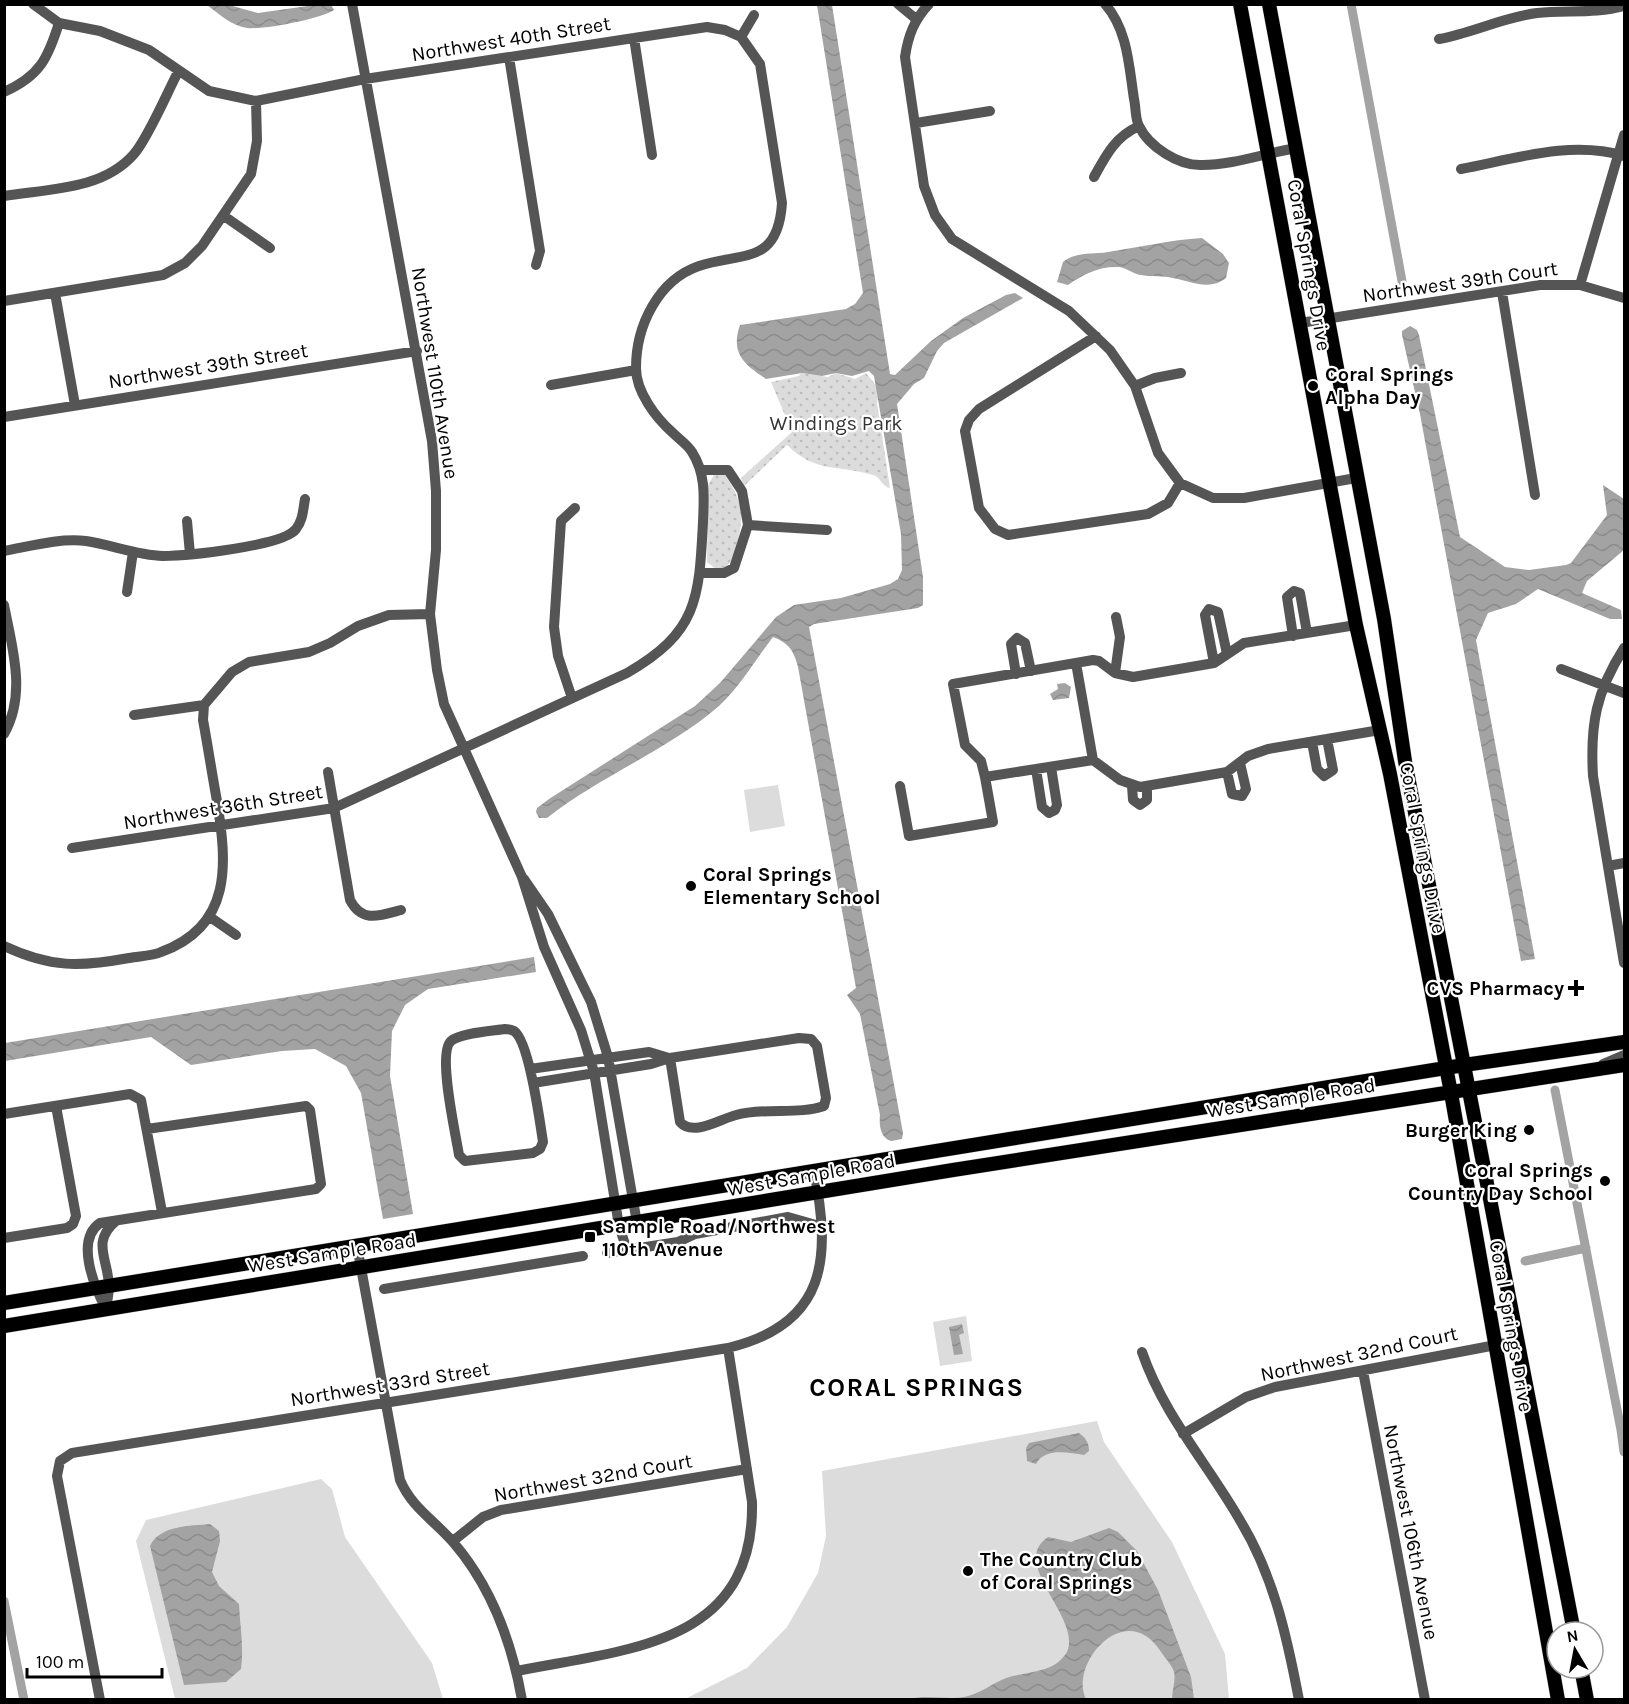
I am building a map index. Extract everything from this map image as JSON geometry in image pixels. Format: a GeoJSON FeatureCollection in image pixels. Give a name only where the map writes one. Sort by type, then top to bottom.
{"type":"FeatureCollection","features":[{"type":"Feature","properties":{"kind":"main road","name":"Coral Springs Drive"},"geometry":{"type":"LineString","coordinates":[[1240,4],[1356,625],[1380,730],[1451,1093],[1558,1700]]}},
{"type":"Feature","properties":{"kind":"main road","name":"Coral Springs Drive"},"geometry":{"type":"LineString","coordinates":[[1269,4],[1384,620],[1405,759],[1572,1620]]}},
{"type":"Feature","properties":{"kind":"main road","name":"West Sample Road"},"geometry":{"type":"LineString","coordinates":[[4,1303],[1464,1065],[1624,1042]]}},
{"type":"Feature","properties":{"kind":"main road","name":"West Sample Road"},"geometry":{"type":"LineString","coordinates":[[4,1326],[1624,1065]]}},
{"type":"Feature","properties":{"kind":"main road"},"geometry":{"type":"LineString","coordinates":[[1583,1680],[1587,1700]]}},
{"type":"Feature","properties":{"kind":"street"},"geometry":{"type":"LineString","coordinates":[[4,301],[163,275],[185,263],[202,246],[251,174],[257,141],[256,101],[209,91],[178,72],[149,50],[100,31],[59,23],[33,4]]}},
{"type":"Feature","properties":{"kind":"street","name":"Northwest 110th Avenue"},"geometry":{"type":"LineString","coordinates":[[352,4],[432,441],[436,491],[435,550],[430,614],[436,670],[444,705],[522,877],[544,947],[575,1013],[590,1058],[619,1226],[627,1250]]}},
{"type":"Feature","properties":{"kind":"street"},"geometry":{"type":"LineString","coordinates":[[898,4],[916,19]]}},
{"type":"Feature","properties":{"kind":"street"},"geometry":{"type":"LineString","coordinates":[[929,4],[916,19],[907,40],[905,57],[924,186],[935,215],[952,238],[1069,311],[1110,350],[1135,386],[1158,453],[1180,483],[1212,498],[1244,498],[1356,478]]}},
{"type":"Feature","properties":{"kind":"street"},"geometry":{"type":"LineString","coordinates":[[1105,4],[1118,23],[1126,45],[1139,126],[1159,149],[1178,160],[1200,166],[1224,164],[1269,152],[1297,148]]}},
{"type":"Feature","properties":{"kind":"street"},"geometry":{"type":"LineString","coordinates":[[1439,39],[1466,34],[1529,15],[1610,10],[1624,6]]}},
{"type":"Feature","properties":{"kind":"street"},"geometry":{"type":"LineString","coordinates":[[700,573],[724,573],[734,568],[748,525],[742,491],[732,474],[722,469],[702,470],[691,450],[656,417],[636,370],[641,333],[647,314],[662,292],[681,275],[699,267],[749,256],[764,248],[774,237],[781,217],[782,203],[760,64],[741,38],[754,15]]}},
{"type":"Feature","properties":{"kind":"street"},"geometry":{"type":"LineString","coordinates":[[4,92],[25,83],[39,69],[50,51],[59,23]]}},
{"type":"Feature","properties":{"kind":"street","name":"Northwest 40th Street"},"geometry":{"type":"LineString","coordinates":[[256,101],[365,79],[707,27],[725,30],[741,38]]}},
{"type":"Feature","properties":{"kind":"street"},"geometry":{"type":"LineString","coordinates":[[634,38],[652,155]]}},
{"type":"Feature","properties":{"kind":"street"},"geometry":{"type":"LineString","coordinates":[[509,57],[540,251],[536,265]]}},
{"type":"Feature","properties":{"kind":"street"},"geometry":{"type":"LineString","coordinates":[[4,196],[88,183],[109,173],[134,154],[178,72]]}},
{"type":"Feature","properties":{"kind":"street"},"geometry":{"type":"LineString","coordinates":[[915,123],[990,111]]}},
{"type":"Feature","properties":{"kind":"street"},"geometry":{"type":"LineString","coordinates":[[1094,177],[1113,145],[1124,133],[1139,126]]}},
{"type":"Feature","properties":{"kind":"street"},"geometry":{"type":"LineString","coordinates":[[1580,285],[1621,155],[1624,135]]}},
{"type":"Feature","properties":{"kind":"street"},"geometry":{"type":"LineString","coordinates":[[1461,169],[1560,150],[1587,149],[1621,155]]}},
{"type":"Feature","properties":{"kind":"street"},"geometry":{"type":"LineString","coordinates":[[224,216],[270,248]]}},
{"type":"Feature","properties":{"kind":"street","name":"Northwest 39th Court"},"geometry":{"type":"LineString","coordinates":[[1300,322],[1540,285],[1580,285],[1624,298]]}},
{"type":"Feature","properties":{"kind":"street"},"geometry":{"type":"LineString","coordinates":[[1502,291],[1535,495]]}},
{"type":"Feature","properties":{"kind":"street"},"geometry":{"type":"LineString","coordinates":[[55,293],[75,405]]}},
{"type":"Feature","properties":{"kind":"street"},"geometry":{"type":"LineString","coordinates":[[1096,336],[979,409],[969,420],[965,431],[979,508],[995,529],[1008,535],[1148,514],[1167,503],[1180,483]]}},
{"type":"Feature","properties":{"kind":"street","name":"Northwest 39th Street"},"geometry":{"type":"LineString","coordinates":[[4,417],[417,351]]}},
{"type":"Feature","properties":{"kind":"street"},"geometry":{"type":"LineString","coordinates":[[551,385],[636,370]]}},
{"type":"Feature","properties":{"kind":"street"},"geometry":{"type":"LineString","coordinates":[[1135,386],[1155,378],[1181,373]]}},
{"type":"Feature","properties":{"kind":"street","name":"Northwest 36th Street"},"geometry":{"type":"LineString","coordinates":[[72,848],[334,808],[572,698],[657,656],[676,635],[694,606],[700,573],[704,491],[702,470]]}},
{"type":"Feature","properties":{"kind":"street"},"geometry":{"type":"LineString","coordinates":[[4,551],[61,541],[86,541],[133,552],[163,556],[280,541],[295,531],[302,518],[305,499]]}},
{"type":"Feature","properties":{"kind":"street"},"geometry":{"type":"LineString","coordinates":[[572,698],[558,656],[554,608],[561,521],[575,508]]}},
{"type":"Feature","properties":{"kind":"street"},"geometry":{"type":"LineString","coordinates":[[187,521],[190,554]]}},
{"type":"Feature","properties":{"kind":"street"},"geometry":{"type":"LineString","coordinates":[[748,525],[827,530]]}},
{"type":"Feature","properties":{"kind":"street"},"geometry":{"type":"LineString","coordinates":[[127,592],[133,552]]}},
{"type":"Feature","properties":{"kind":"street"},"geometry":{"type":"LineString","coordinates":[[1293,636],[1287,597],[1294,591],[1300,593],[1307,633]]}},
{"type":"Feature","properties":{"kind":"street"},"geometry":{"type":"LineString","coordinates":[[4,605],[10,666],[17,697],[4,734]]}},
{"type":"Feature","properties":{"kind":"street"},"geometry":{"type":"LineString","coordinates":[[1214,663],[1205,618],[1209,609],[1218,612],[1227,654]]}},
{"type":"Feature","properties":{"kind":"street"},"geometry":{"type":"LineString","coordinates":[[4,946],[33,960],[71,964],[113,961],[161,952],[187,938],[210,917],[221,891],[225,858],[203,720],[204,705],[232,672],[249,662],[309,652],[330,643],[358,626],[389,615],[430,614]]}},
{"type":"Feature","properties":{"kind":"street"},"geometry":{"type":"LineString","coordinates":[[1115,673],[1120,637],[1116,617]]}},
{"type":"Feature","properties":{"kind":"street"},"geometry":{"type":"LineString","coordinates":[[900,786],[909,836],[993,822],[981,761],[965,745],[953,684],[1099,661],[1115,673],[1133,677],[1214,663],[1244,643],[1356,625]]}},
{"type":"Feature","properties":{"kind":"street"},"geometry":{"type":"LineString","coordinates":[[1016,674],[1011,644],[1017,638],[1025,643],[1030,671]]}},
{"type":"Feature","properties":{"kind":"street"},"geometry":{"type":"LineString","coordinates":[[1624,648],[1602,685],[1596,704],[1592,751],[1593,776],[1624,963]]}},
{"type":"Feature","properties":{"kind":"street"},"geometry":{"type":"LineString","coordinates":[[1076,663],[1093,760]]}},
{"type":"Feature","properties":{"kind":"street"},"geometry":{"type":"LineString","coordinates":[[1561,669],[1624,693]]}},
{"type":"Feature","properties":{"kind":"street"},"geometry":{"type":"LineString","coordinates":[[134,715],[204,705]]}},
{"type":"Feature","properties":{"kind":"street"},"geometry":{"type":"LineString","coordinates":[[985,777],[1093,760],[1132,786],[1146,786],[1227,772],[1248,756],[1268,749],[1380,730]]}},
{"type":"Feature","properties":{"kind":"street"},"geometry":{"type":"LineString","coordinates":[[1312,742],[1317,769],[1324,776],[1333,770],[1327,739]]}},
{"type":"Feature","properties":{"kind":"street"},"geometry":{"type":"LineString","coordinates":[[1227,772],[1232,794],[1242,796],[1245,789],[1240,763]]}},
{"type":"Feature","properties":{"kind":"street"},"geometry":{"type":"LineString","coordinates":[[1036,769],[1042,807],[1049,813],[1055,810],[1057,805],[1051,766]]}},
{"type":"Feature","properties":{"kind":"street"},"geometry":{"type":"LineString","coordinates":[[328,772],[350,900],[355,910],[363,917],[375,917],[401,910]]}},
{"type":"Feature","properties":{"kind":"street"},"geometry":{"type":"LineString","coordinates":[[1132,786],[1132,800],[1140,805],[1147,800],[1146,786]]}},
{"type":"Feature","properties":{"kind":"street"},"geometry":{"type":"LineString","coordinates":[[1608,866],[1624,863]]}},
{"type":"Feature","properties":{"kind":"street","name":"Northwest 110th Avenue"},"geometry":{"type":"LineString","coordinates":[[522,877],[548,914],[586,992],[608,1057],[637,1223]]}},
{"type":"Feature","properties":{"kind":"street"},"geometry":{"type":"LineString","coordinates":[[210,917],[236,936]]}},
{"type":"Feature","properties":{"kind":"street"},"geometry":{"type":"LineString","coordinates":[[505,1029],[515,1032],[530,1069],[533,1083],[543,1142],[540,1149],[523,1154],[465,1161],[459,1155],[450,1100],[446,1050],[449,1042],[456,1037],[505,1029]]}},
{"type":"Feature","properties":{"kind":"street"},"geometry":{"type":"LineString","coordinates":[[533,1083],[610,1071],[670,1058],[799,1038],[811,1039],[817,1046],[826,1098],[824,1106],[817,1109],[769,1109],[737,1114],[694,1129],[684,1127],[680,1122],[670,1058]]}},
{"type":"Feature","properties":{"kind":"street"},"geometry":{"type":"LineString","coordinates":[[530,1069],[590,1058],[649,1052],[670,1058]]}},
{"type":"Feature","properties":{"kind":"street"},"geometry":{"type":"LineString","coordinates":[[1589,1070],[1624,1055]]}},
{"type":"Feature","properties":{"kind":"street"},"geometry":{"type":"LineString","coordinates":[[4,1114],[130,1094],[136,1096],[141,1100],[162,1212]]}},
{"type":"Feature","properties":{"kind":"street"},"geometry":{"type":"LineString","coordinates":[[106,1309],[102,1287],[87,1240],[91,1230],[100,1223],[316,1189],[321,1184],[310,1110],[306,1106],[297,1105],[147,1129]]}},
{"type":"Feature","properties":{"kind":"street"},"geometry":{"type":"LineString","coordinates":[[4,1238],[67,1228],[73,1224],[76,1216],[56,1106]]}},
{"type":"Feature","properties":{"kind":"street","name":"Northwest 33rd Street"},"geometry":{"type":"LineString","coordinates":[[100,1700],[57,1476],[60,1461],[72,1453],[728,1348],[752,1342],[773,1332],[791,1318],[807,1299],[818,1277],[823,1253],[823,1227],[814,1171]]}},
{"type":"Feature","properties":{"kind":"street"},"geometry":{"type":"LineString","coordinates":[[607,1253],[678,1242],[694,1234],[788,1217],[823,1227]]}},
{"type":"Feature","properties":{"kind":"street"},"geometry":{"type":"LineString","coordinates":[[357,1246],[400,1480],[416,1508],[453,1541],[489,1596],[518,1671],[522,1700]]}},
{"type":"Feature","properties":{"kind":"street"},"geometry":{"type":"LineString","coordinates":[[384,1289],[583,1256]]}},
{"type":"Feature","properties":{"kind":"street","name":"Northwest 32nd Court"},"geometry":{"type":"LineString","coordinates":[[1183,1434],[1246,1397],[1275,1387],[1517,1341]]}},
{"type":"Feature","properties":{"kind":"street"},"geometry":{"type":"LineString","coordinates":[[518,1671],[672,1636],[698,1621],[719,1604],[737,1578],[749,1549],[752,1514],[728,1348]]}},
{"type":"Feature","properties":{"kind":"street"},"geometry":{"type":"LineString","coordinates":[[1142,1352],[1153,1384],[1241,1521],[1258,1554],[1282,1620],[1299,1700]]}},
{"type":"Feature","properties":{"kind":"street","name":"Northwest 106th Avenue"},"geometry":{"type":"LineString","coordinates":[[1363,1371],[1425,1700]]}},
{"type":"Feature","properties":{"kind":"street","name":"Northwest 32nd Court"},"geometry":{"type":"LineString","coordinates":[[453,1541],[483,1517],[501,1510],[747,1469]]}},
{"type":"Feature","properties":{"kind":"green space","name":"Windings Park"},"geometry":{"type":"Polygon","coordinates":[[[801,373],[828,377],[836,373],[855,379],[866,373],[879,389],[877,403],[890,488],[873,475],[827,467],[808,460],[787,445],[744,486],[741,478],[792,432],[771,382],[799,376],[801,373]]]}},
{"type":"Feature","properties":{"kind":"green space"},"geometry":{"type":"Polygon","coordinates":[[[714,475],[725,475],[731,484],[738,501],[741,518],[739,537],[732,559],[725,567],[716,569],[707,562],[708,485],[714,475]]]}},
{"type":"Feature","properties":{"kind":"green space"},"geometry":{"type":"Polygon","coordinates":[[[778,785],[785,826],[750,832],[744,790],[778,785]]]}},
{"type":"Feature","properties":{"kind":"green space"},"geometry":{"type":"Polygon","coordinates":[[[966,1316],[972,1361],[940,1366],[933,1322],[966,1316]]]}},
{"type":"Feature","properties":{"kind":"green space","name":"The Country Club of Coral Springs"},"geometry":{"type":"Polygon","coordinates":[[[1097,1421],[1104,1442],[1172,1542],[1225,1654],[1229,1699],[683,1700],[747,1668],[787,1627],[818,1573],[826,1536],[822,1471],[1097,1421]]]}},
{"type":"Feature","properties":{"kind":"green space"},"geometry":{"type":"Polygon","coordinates":[[[321,1479],[332,1489],[345,1537],[432,1663],[443,1699],[175,1699],[136,1541],[146,1520],[321,1479]]]}},
{"type":"Feature","properties":{"kind":"water"},"geometry":{"type":"Polygon","coordinates":[[[322,4],[331,5],[334,10],[305,20],[255,28],[236,25],[207,5],[229,5],[258,13],[322,4]]]}},
{"type":"Feature","properties":{"kind":"water"},"geometry":{"type":"Polygon","coordinates":[[[817,5],[832,5],[890,374],[895,375],[931,341],[963,318],[1006,295],[1015,293],[1023,298],[944,343],[937,351],[924,378],[914,384],[897,404],[923,577],[923,605],[918,608],[814,624],[809,627],[903,1133],[902,1139],[891,1141],[884,1137],[881,1130],[860,1014],[847,995],[856,988],[798,667],[793,652],[787,645],[773,637],[727,698],[679,736],[589,789],[547,818],[539,818],[536,812],[537,808],[549,799],[695,706],[720,683],[776,617],[794,605],[841,598],[890,584],[898,579],[902,570],[901,534],[874,376],[869,371],[852,376],[836,373],[822,376],[802,373],[766,379],[741,358],[738,351],[737,335],[740,325],[846,309],[855,304],[863,293],[817,5]]]}},
{"type":"Feature","properties":{"kind":"water"},"geometry":{"type":"Polygon","coordinates":[[[1202,238],[1223,254],[1229,263],[1226,278],[1213,284],[1205,285],[1168,277],[1148,276],[1119,267],[1092,272],[1068,285],[1057,282],[1063,262],[1074,256],[1202,238]]]}},
{"type":"Feature","properties":{"kind":"water"},"geometry":{"type":"Polygon","coordinates":[[[1410,326],[1417,330],[1419,335],[1460,537],[1505,567],[1529,570],[1566,565],[1571,563],[1607,515],[1603,485],[1624,499],[1624,550],[1587,581],[1582,593],[1621,610],[1622,619],[1610,619],[1538,589],[1516,604],[1488,613],[1476,640],[1535,959],[1521,961],[1420,414],[1402,335],[1402,331],[1410,326]]]}},
{"type":"Feature","properties":{"kind":"water"},"geometry":{"type":"Polygon","coordinates":[[[1065,683],[1071,687],[1069,698],[1053,700],[1050,694],[1058,689],[1057,684],[1065,683]]]}},
{"type":"Feature","properties":{"kind":"water"},"geometry":{"type":"Polygon","coordinates":[[[534,957],[536,972],[428,989],[405,1005],[392,1031],[390,1076],[413,1214],[383,1219],[361,1093],[346,1066],[315,1049],[282,1051],[191,1065],[151,1037],[5,1061],[5,1043],[534,957]]]}},
{"type":"Feature","properties":{"kind":"water"},"geometry":{"type":"Polygon","coordinates":[[[962,1324],[964,1333],[959,1335],[963,1354],[954,1355],[949,1327],[962,1324]]]}},
{"type":"Feature","properties":{"kind":"water"},"geometry":{"type":"Polygon","coordinates":[[[1079,1433],[1088,1446],[1089,1451],[1084,1455],[1058,1452],[1045,1455],[1036,1464],[1027,1461],[1026,1448],[1029,1443],[1079,1433]]]}},
{"type":"Feature","properties":{"kind":"water"},"geometry":{"type":"Polygon","coordinates":[[[210,1524],[219,1531],[220,1541],[212,1572],[219,1586],[239,1604],[241,1669],[226,1682],[184,1685],[150,1546],[155,1539],[168,1530],[210,1524]]]}},
{"type":"Feature","properties":{"kind":"water"},"geometry":{"type":"Polygon","coordinates":[[[1109,1528],[1118,1532],[1137,1551],[1158,1590],[1191,1677],[1194,1699],[1172,1699],[1175,1678],[1172,1667],[1147,1637],[1132,1631],[1118,1633],[1104,1641],[1093,1654],[1085,1669],[1083,1684],[1086,1699],[910,1699],[970,1696],[1006,1678],[1042,1670],[1060,1661],[1067,1652],[1069,1638],[1065,1623],[1040,1576],[1036,1561],[1038,1548],[1048,1537],[1071,1542],[1109,1528]]]}},
{"type":"Feature","properties":{"kind":"waterway"},"geometry":{"type":"LineString","coordinates":[[1351,4],[1402,281]]}},
{"type":"Feature","properties":{"kind":"waterway"},"geometry":{"type":"LineString","coordinates":[[1555,1090],[1621,1430],[1624,1429]]}},
{"type":"Feature","properties":{"kind":"waterway"},"geometry":{"type":"LineString","coordinates":[[1525,1261],[1586,1248]]}},
{"type":"Feature","properties":{"kind":"waterway"},"geometry":{"type":"LineString","coordinates":[[1621,1430],[1624,1452]]}},
{"type":"Feature","properties":{"kind":"waterway"},"geometry":{"type":"LineString","coordinates":[[4,1601],[24,1700]]}},
{"type":"Feature","properties":{"kind":"place","name":"Coral Springs Alpha Day"},"geometry":{"type":"Point","coordinates":[1313,386]}},
{"type":"Feature","properties":{"kind":"place","name":"Coral Springs Elementary School"},"geometry":{"type":"Point","coordinates":[691,886]}},
{"type":"Feature","properties":{"kind":"place","name":"CVS Pharmacy"},"geometry":{"type":"Point","coordinates":[1576,988]}},
{"type":"Feature","properties":{"kind":"place","name":"Burger King"},"geometry":{"type":"Point","coordinates":[1529,1130]}},
{"type":"Feature","properties":{"kind":"place","name":"Coral Springs Country Day School"},"geometry":{"type":"Point","coordinates":[1605,1181]}},
{"type":"Feature","properties":{"kind":"place","name":"Sample Road/Northwest 110th Avenue"},"geometry":{"type":"Point","coordinates":[590,1237]}},
{"type":"Feature","properties":{"kind":"place","name":"The Country Club of Coral Springs"},"geometry":{"type":"Point","coordinates":[968,1571]}},
{"type":"Feature","properties":{"kind":"district","name":"CORAL SPRINGS"},"geometry":{"type":"Point","coordinates":[917,1387]}}]}
